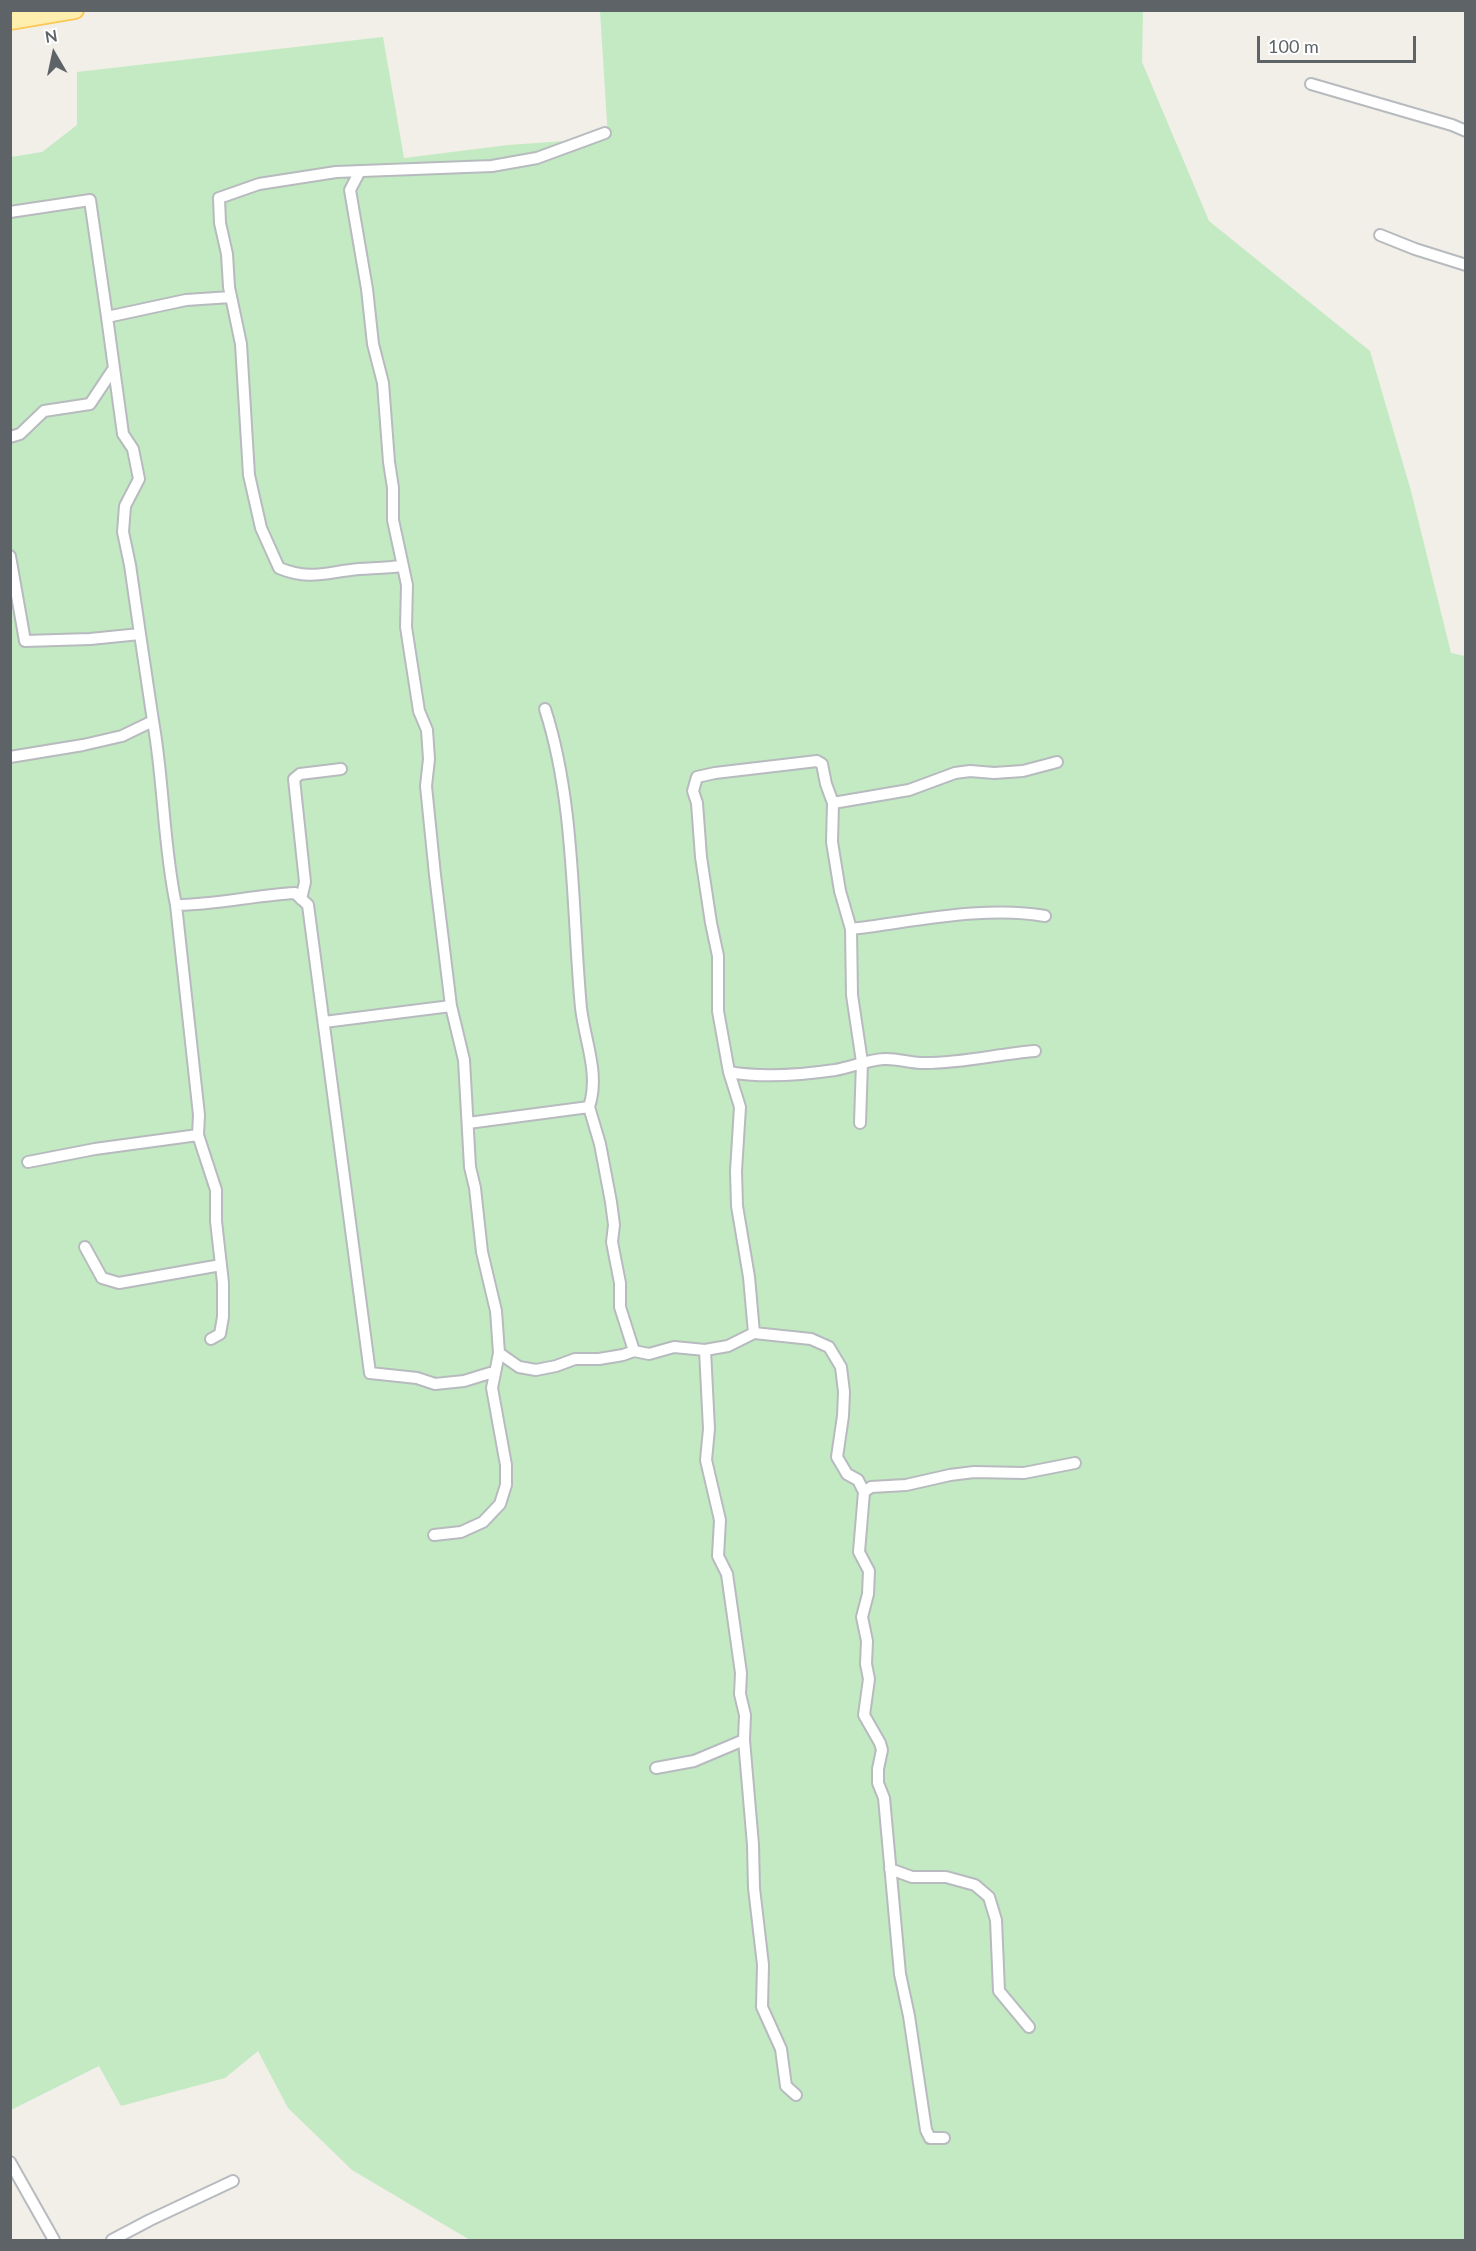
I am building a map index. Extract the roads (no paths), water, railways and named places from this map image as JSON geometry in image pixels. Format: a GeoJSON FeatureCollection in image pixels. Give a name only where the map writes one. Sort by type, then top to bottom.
{"type":"FeatureCollection","features":[{"type":"Feature","properties":{"kind":"main road"},"geometry":{"type":"LineString","coordinates":[[10,21],[75,10]]}},
{"type":"Feature","properties":{"kind":"street"},"geometry":{"type":"LineString","coordinates":[[1311,84],[1466,131]]}},
{"type":"Feature","properties":{"kind":"street"},"geometry":{"type":"LineString","coordinates":[[401,566],[359,569],[318,576],[296,575],[279,568],[261,528],[249,475],[241,344],[231,297],[227,254],[220,223],[219,198],[260,184],[336,172],[492,166],[537,158],[605,133]]}},
{"type":"Feature","properties":{"kind":"street"},"geometry":{"type":"LineString","coordinates":[[360,171],[350,190],[367,289],[373,344],[383,383],[393,488],[393,520],[401,566],[407,585],[406,627],[419,711],[427,730],[429,759],[426,786],[451,1006],[464,1060],[470,1167],[475,1188],[482,1252],[496,1311],[499,1353],[492,1388],[506,1465],[506,1485],[500,1504],[483,1522],[461,1532],[435,1536]]}},
{"type":"Feature","properties":{"kind":"street"},"geometry":{"type":"LineString","coordinates":[[10,212],[90,200],[123,434],[133,449],[139,479],[125,506],[123,532],[160,761],[167,855],[187,992],[199,1115],[198,1135],[216,1190],[223,1317],[220,1334],[211,1339]]}},
{"type":"Feature","properties":{"kind":"street"},"geometry":{"type":"LineString","coordinates":[[1380,235],[1466,265]]}},
{"type":"Feature","properties":{"kind":"street"},"geometry":{"type":"LineString","coordinates":[[107,317],[186,300],[231,297]]}},
{"type":"Feature","properties":{"kind":"street"},"geometry":{"type":"LineString","coordinates":[[10,437],[20,434],[44,411],[90,404],[114,368]]}},
{"type":"Feature","properties":{"kind":"street"},"geometry":{"type":"LineString","coordinates":[[10,556],[25,641],[90,639],[140,634]]}},
{"type":"Feature","properties":{"kind":"street"},"geometry":{"type":"LineString","coordinates":[[545,709],[552,729],[565,800],[582,1011],[592,1064],[592,1097],[589,1107],[600,1144],[611,1202],[614,1226],[612,1242],[620,1283],[620,1307],[634,1351]]}},
{"type":"Feature","properties":{"kind":"street"},"geometry":{"type":"LineString","coordinates":[[10,757],[122,736],[153,721]]}},
{"type":"Feature","properties":{"kind":"street"},"geometry":{"type":"LineString","coordinates":[[754,1333],[752,1299],[737,1206],[736,1171],[740,1107],[729,1072],[718,1011],[718,956],[701,857],[698,803],[693,791],[697,777],[715,772],[817,761],[822,764],[833,803],[831,842],[840,891],[851,929],[852,995],[862,1062],[860,1123]]}},
{"type":"Feature","properties":{"kind":"street"},"geometry":{"type":"LineString","coordinates":[[833,803],[909,790],[955,773],[1023,771],[1057,762]]}},
{"type":"Feature","properties":{"kind":"street"},"geometry":{"type":"LineString","coordinates":[[301,899],[304,882],[294,779],[300,774],[341,769]]}},
{"type":"Feature","properties":{"kind":"street"},"geometry":{"type":"LineString","coordinates":[[176,905],[194,905],[295,893],[308,905],[370,1373],[417,1378],[435,1384],[464,1381],[495,1373]]}},
{"type":"Feature","properties":{"kind":"street"},"geometry":{"type":"LineString","coordinates":[[851,929],[965,915],[1022,912],[1045,916]]}},
{"type":"Feature","properties":{"kind":"street"},"geometry":{"type":"LineString","coordinates":[[324,1022],[451,1006]]}},
{"type":"Feature","properties":{"kind":"street"},"geometry":{"type":"LineString","coordinates":[[729,1072],[748,1076],[778,1075],[837,1070],[862,1062],[887,1059],[920,1063],[1035,1051]]}},
{"type":"Feature","properties":{"kind":"street"},"geometry":{"type":"LineString","coordinates":[[468,1123],[589,1107]]}},
{"type":"Feature","properties":{"kind":"street"},"geometry":{"type":"LineString","coordinates":[[28,1162],[95,1149],[198,1135]]}},
{"type":"Feature","properties":{"kind":"street"},"geometry":{"type":"LineString","coordinates":[[85,1247],[102,1278],[119,1283],[221,1265]]}},
{"type":"Feature","properties":{"kind":"street"},"geometry":{"type":"LineString","coordinates":[[499,1353],[519,1367],[536,1370],[575,1359],[599,1359],[634,1351],[649,1353],[674,1347],[705,1350],[728,1346],[754,1333],[811,1339],[829,1347],[841,1368],[844,1392],[843,1416],[837,1457],[847,1474],[858,1480],[864,1491],[859,1552],[869,1571],[868,1594],[862,1617],[867,1641],[868,1679],[864,1715],[882,1750],[878,1783],[884,1798],[900,1974],[909,2016],[926,2130],[930,2138],[944,2138]]}},
{"type":"Feature","properties":{"kind":"street"},"geometry":{"type":"LineString","coordinates":[[705,1350],[709,1429],[706,1460],[717,1501],[720,1520],[718,1556],[727,1574],[740,1665],[740,1694],[745,1715],[744,1740],[753,1845],[754,1888],[763,1965],[762,2007],[781,2049],[786,2086],[796,2096]]}},
{"type":"Feature","properties":{"kind":"street"},"geometry":{"type":"LineString","coordinates":[[864,1491],[871,1487],[906,1485],[950,1475],[974,1472],[1024,1473],[1075,1463]]}},
{"type":"Feature","properties":{"kind":"street"},"geometry":{"type":"LineString","coordinates":[[656,1768],[694,1761],[744,1740]]}},
{"type":"Feature","properties":{"kind":"street"},"geometry":{"type":"LineString","coordinates":[[890,1869],[912,1877],[946,1877],[975,1885],[989,1897],[996,1920],[999,1991],[1029,2028]]}},
{"type":"Feature","properties":{"kind":"street"},"geometry":{"type":"LineString","coordinates":[[10,2162],[54,2241]]}},
{"type":"Feature","properties":{"kind":"street"},"geometry":{"type":"LineString","coordinates":[[112,2241],[150,2220],[233,2181]]}}]}
